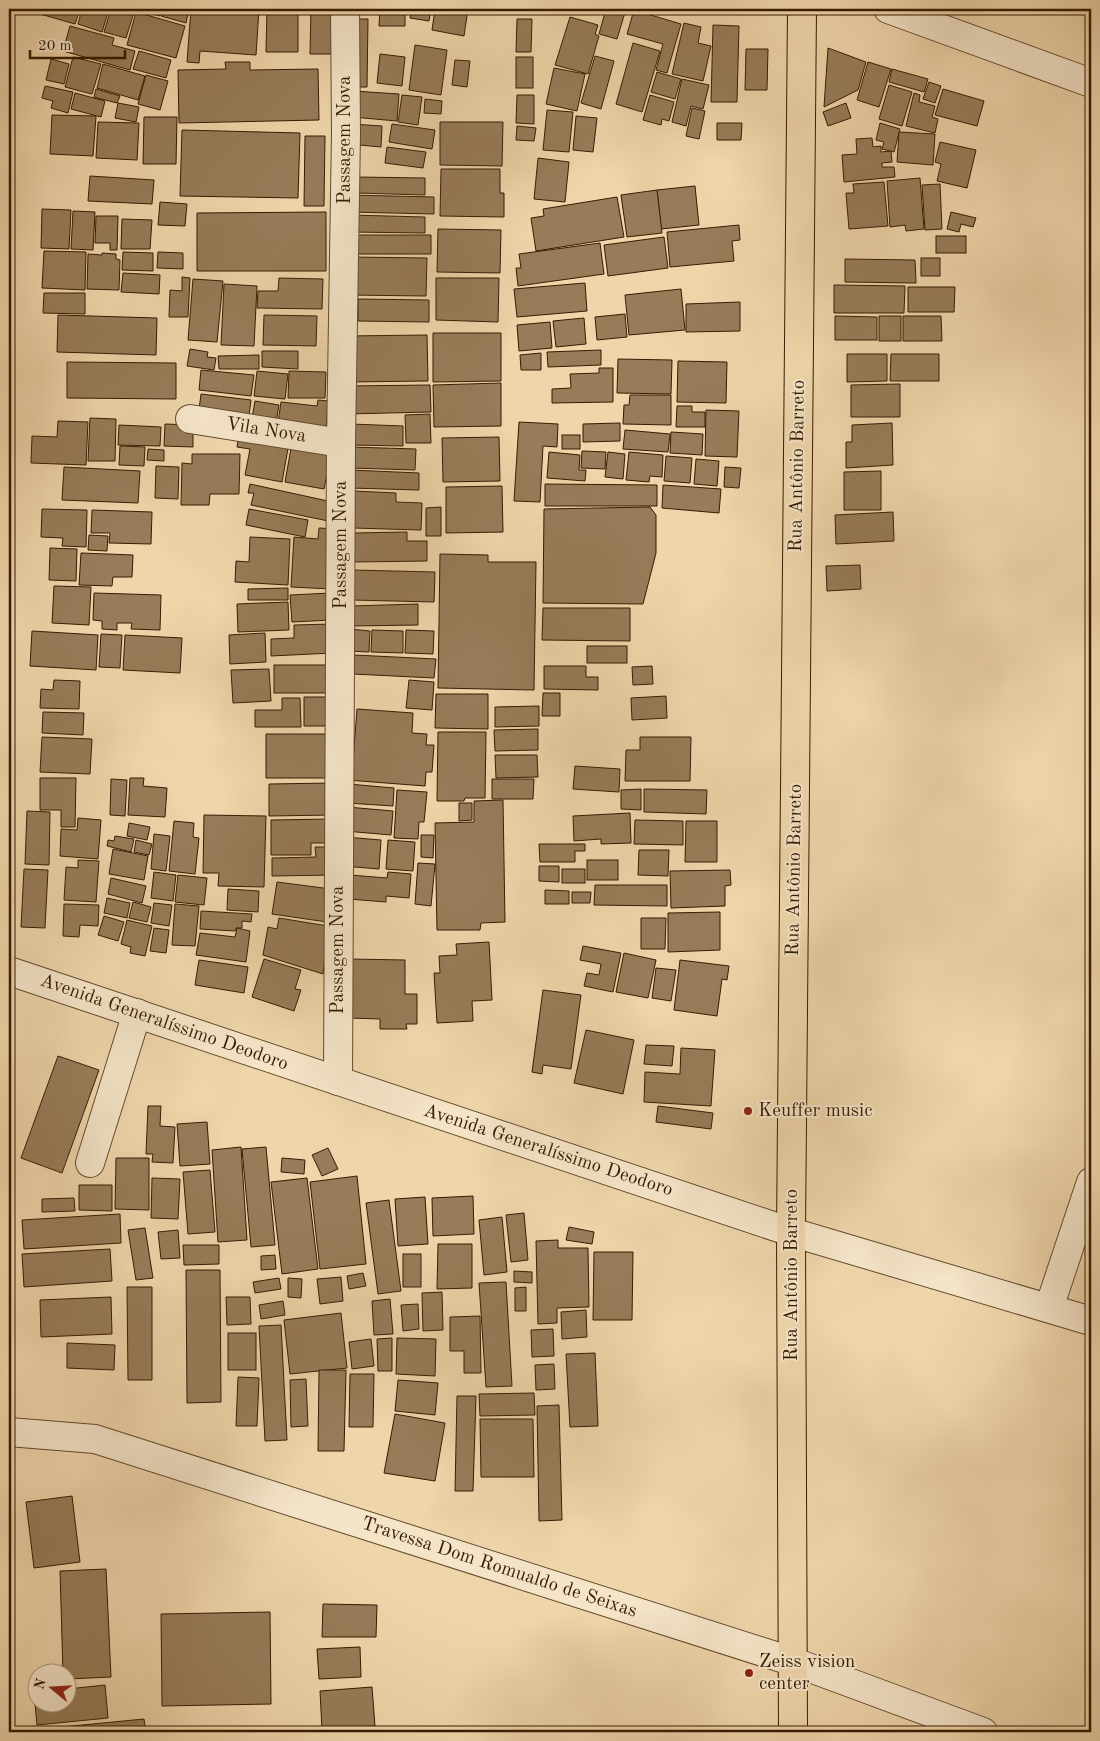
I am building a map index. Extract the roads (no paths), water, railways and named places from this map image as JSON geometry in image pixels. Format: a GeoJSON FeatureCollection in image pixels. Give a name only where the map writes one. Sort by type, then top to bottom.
{"type":"FeatureCollection","features":[{"type":"Feature","properties":{"kind":"main road","name":"Rua Antônio Barreto"},"geometry":{"type":"LineString","coordinates":[[793,1732],[791,1232],[802,9]]}},
{"type":"Feature","properties":{"kind":"street","name":"Passagem Nova"},"geometry":{"type":"LineString","coordinates":[[338,1082],[341,443],[346,133],[345,9]]}},
{"type":"Feature","properties":{"kind":"street"},"geometry":{"type":"LineString","coordinates":[[888,9],[1091,83]]}},
{"type":"Feature","properties":{"kind":"street","name":"Vila Nova"},"geometry":{"type":"LineString","coordinates":[[190,419],[341,443]]}},
{"type":"Feature","properties":{"kind":"street","name":"Avenida Generalíssimo Deodoro"},"geometry":{"type":"LineString","coordinates":[[9,971],[791,1232],[1091,1321]]}},
{"type":"Feature","properties":{"kind":"street"},"geometry":{"type":"LineString","coordinates":[[90,1163],[136,1013]]}},
{"type":"Feature","properties":{"kind":"street"},"geometry":{"type":"LineString","coordinates":[[1049,1308],[1091,1182]]}},
{"type":"Feature","properties":{"kind":"street","name":"Travessa Dom Romualdo de Seixas"},"geometry":{"type":"LineString","coordinates":[[9,1432],[94,1439],[794,1662],[983,1732]]}},
{"type":"Feature","properties":{"kind":"place","name":"Keuffer music"},"geometry":{"type":"Point","coordinates":[748,1111]}},
{"type":"Feature","properties":{"kind":"place","name":"Zeiss vision center"},"geometry":{"type":"Point","coordinates":[749,1673]}}]}
